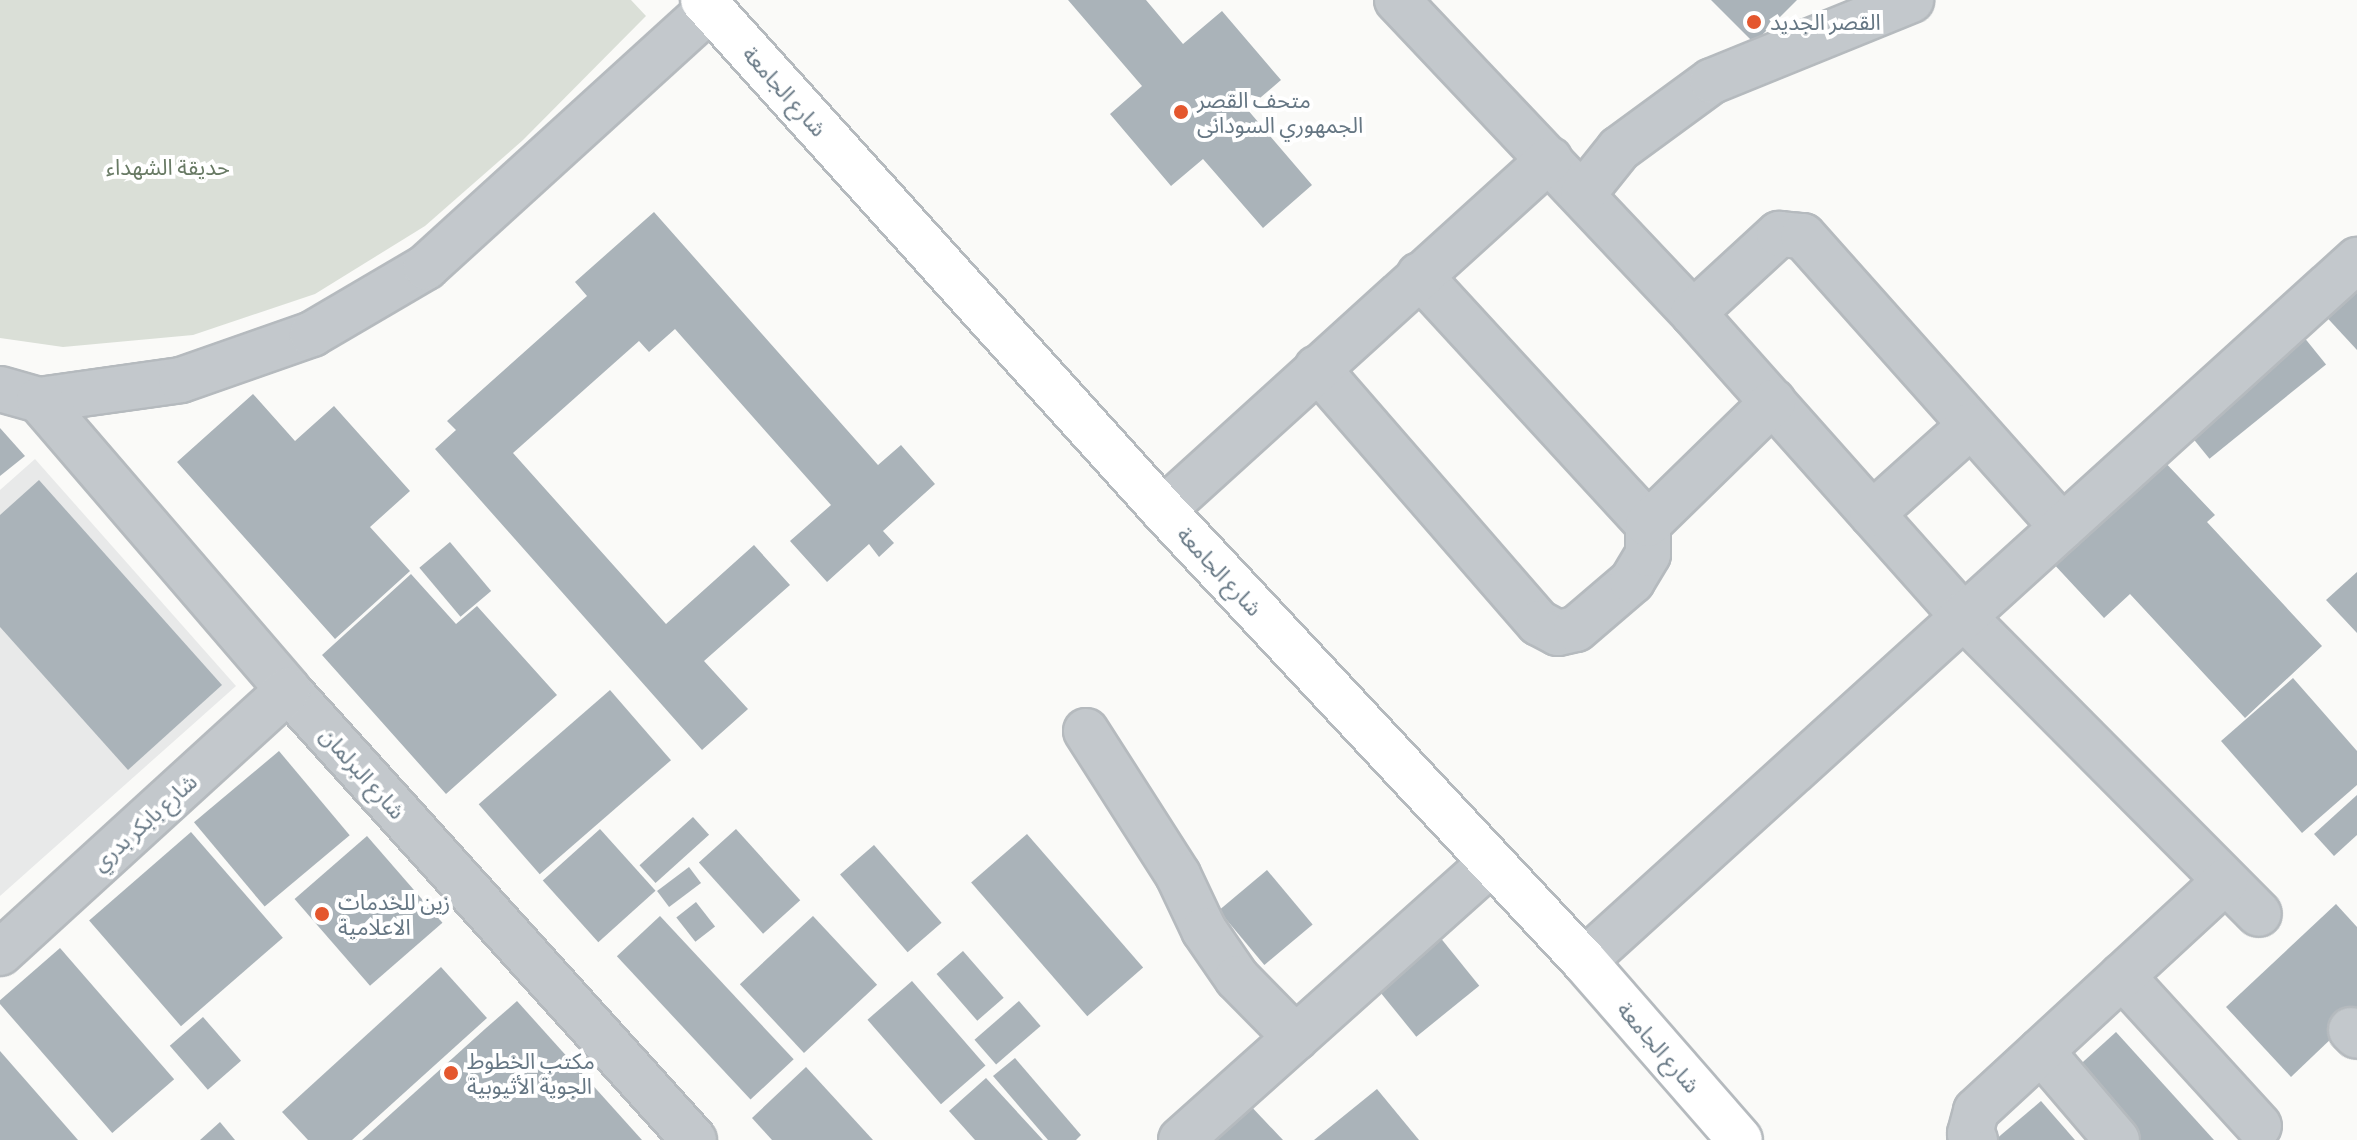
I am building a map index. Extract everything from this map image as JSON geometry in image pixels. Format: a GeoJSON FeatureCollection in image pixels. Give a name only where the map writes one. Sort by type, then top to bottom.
{"type":"FeatureCollection","features":[{"type":"Feature","properties":{"kind":"main road","name":"شارع الجامعة"},"geometry":{"type":"LineString","coordinates":[[706,4],[1163,510],[1490,864],[1584,961],[1740,1140]]}},
{"type":"Feature","properties":{"kind":"street"},"geometry":{"type":"LineString","coordinates":[[1397,0],[1693,313],[1962,615],[2259,914]]}},
{"type":"Feature","properties":{"kind":"street"},"geometry":{"type":"LineString","coordinates":[[1791,45],[1820,0]]}},
{"type":"Feature","properties":{"kind":"street"},"geometry":{"type":"LineString","coordinates":[[1583,194],[1619,149],[1677,102],[1791,45],[1911,0]]}},
{"type":"Feature","properties":{"kind":"street"},"geometry":{"type":"LineString","coordinates":[[20,395],[181,380],[312,334],[414,275],[536,172],[706,4]]}},
{"type":"Feature","properties":{"kind":"street"},"geometry":{"type":"LineString","coordinates":[[1163,510],[1550,159]]}},
{"type":"Feature","properties":{"kind":"street"},"geometry":{"type":"LineString","coordinates":[[1693,313],[1779,234],[1803,236],[2062,527]]}},
{"type":"Feature","properties":{"kind":"street"},"geometry":{"type":"LineString","coordinates":[[1584,961],[2357,260]]}},
{"type":"Feature","properties":{"kind":"street"},"geometry":{"type":"LineString","coordinates":[[1317,368],[1539,623],[1558,633],[1576,629],[1632,581],[1648,554],[1648,524],[1419,275]]}},
{"type":"Feature","properties":{"kind":"street","name":"شارع البرلمان"},"geometry":{"type":"LineString","coordinates":[[20,395],[694,1140]]}},
{"type":"Feature","properties":{"kind":"street"},"geometry":{"type":"LineString","coordinates":[[1648,524],[1773,402]]}},
{"type":"Feature","properties":{"kind":"street"},"geometry":{"type":"LineString","coordinates":[[1872,514],[1970,426]]}},
{"type":"Feature","properties":{"kind":"street","name":"شارع بابكر بدري"},"geometry":{"type":"LineString","coordinates":[[0,953],[288,690]]}},
{"type":"Feature","properties":{"kind":"street"},"geometry":{"type":"LineString","coordinates":[[1086,731],[1178,875],[1204,930],[1237,978],[1296,1038]]}},
{"type":"Feature","properties":{"kind":"street"},"geometry":{"type":"LineString","coordinates":[[1181,1140],[1490,864]]}},
{"type":"Feature","properties":{"kind":"street"},"geometry":{"type":"LineString","coordinates":[[1975,1140],[1970,1134],[1976,1111],[2225,881]]}},
{"type":"Feature","properties":{"kind":"street"},"geometry":{"type":"LineString","coordinates":[[2122,976],[2259,1126]]}},
{"type":"Feature","properties":{"kind":"street"},"geometry":{"type":"LineString","coordinates":[[2041,1051],[2117,1140]]}},
{"type":"Feature","properties":{"kind":"shaded area"},"geometry":{"type":"Polygon","coordinates":[[[35,459],[236,686],[0,896],[0,490],[35,459]]]}},
{"type":"Feature","properties":{"kind":"green space","name":"حديقة الشهداء"},"geometry":{"type":"Polygon","coordinates":[[[0,0],[631,0],[646,16],[523,140],[425,226],[315,294],[193,335],[63,347],[0,338],[0,0]]]}},
{"type":"Feature","properties":{"kind":"building","name":"متحف القصر الجمهوري السودانى"},"geometry":{"type":"Polygon","coordinates":[[[1068,0],[1146,0],[1183,44],[1222,11],[1281,80],[1247,109],[1312,185],[1263,228],[1203,159],[1171,186],[1110,114],[1142,86],[1068,0]]]}},
{"type":"Feature","properties":{"kind":"building","name":"القصر الجديد"},"geometry":{"type":"Polygon","coordinates":[[[1711,0],[1797,0],[1754,43],[1711,0]]]}},
{"type":"Feature","properties":{"kind":"building"},"geometry":{"type":"Polygon","coordinates":[[[654,212],[878,465],[901,445],[935,484],[883,531],[894,543],[879,557],[869,544],[827,582],[790,541],[831,505],[675,329],[649,352],[639,341],[513,453],[666,624],[754,545],[790,585],[704,661],[748,709],[702,750],[435,449],[456,430],[447,421],[587,296],[575,282],[654,212]]]}},
{"type":"Feature","properties":{"kind":"building"},"geometry":{"type":"Polygon","coordinates":[[[2357,276],[2357,350],[2320,310],[2357,276]]]}},
{"type":"Feature","properties":{"kind":"building"},"geometry":{"type":"Polygon","coordinates":[[[2299,331],[2326,364],[2209,459],[2182,425],[2299,331]]]}},
{"type":"Feature","properties":{"kind":"building"},"geometry":{"type":"Polygon","coordinates":[[[253,394],[295,441],[334,406],[410,491],[370,527],[410,571],[335,639],[177,462],[253,394]]]}},
{"type":"Feature","properties":{"kind":"building"},"geometry":{"type":"Polygon","coordinates":[[[0,428],[25,456],[0,476],[0,428]]]}},
{"type":"Feature","properties":{"kind":"building"},"geometry":{"type":"Polygon","coordinates":[[[2160,457],[2215,515],[2207,522],[2322,646],[2245,718],[2130,594],[2104,618],[2050,560],[2160,457]]]}},
{"type":"Feature","properties":{"kind":"building"},"geometry":{"type":"Polygon","coordinates":[[[39,480],[222,685],[128,770],[0,627],[0,515],[39,480]]]}},
{"type":"Feature","properties":{"kind":"building"},"geometry":{"type":"Polygon","coordinates":[[[450,542],[491,591],[460,617],[419,568],[450,542]]]}},
{"type":"Feature","properties":{"kind":"building"},"geometry":{"type":"Polygon","coordinates":[[[2357,572],[2357,633],[2326,600],[2357,572]]]}},
{"type":"Feature","properties":{"kind":"building"},"geometry":{"type":"Polygon","coordinates":[[[411,574],[456,624],[477,606],[557,695],[446,794],[322,655],[411,574]]]}},
{"type":"Feature","properties":{"kind":"building"},"geometry":{"type":"Polygon","coordinates":[[[2293,678],[2357,751],[2357,785],[2302,833],[2221,741],[2293,678]]]}},
{"type":"Feature","properties":{"kind":"building"},"geometry":{"type":"Polygon","coordinates":[[[610,690],[671,760],[540,874],[479,804],[610,690]]]}},
{"type":"Feature","properties":{"kind":"building"},"geometry":{"type":"Polygon","coordinates":[[[279,751],[350,835],[265,907],[194,822],[279,751]]]}},
{"type":"Feature","properties":{"kind":"building"},"geometry":{"type":"Polygon","coordinates":[[[2357,795],[2357,835],[2334,856],[2314,834],[2357,795]]]}},
{"type":"Feature","properties":{"kind":"building"},"geometry":{"type":"Polygon","coordinates":[[[693,817],[709,835],[656,883],[639,865],[693,817]]]}},
{"type":"Feature","properties":{"kind":"building"},"geometry":{"type":"Polygon","coordinates":[[[600,829],[656,891],[598,942],[543,881],[600,829]]]}},
{"type":"Feature","properties":{"kind":"building"},"geometry":{"type":"Polygon","coordinates":[[[736,829],[800,900],[763,934],[699,862],[736,829]]]}},
{"type":"Feature","properties":{"kind":"building"},"geometry":{"type":"Polygon","coordinates":[[[191,832],[283,938],[181,1026],[89,921],[191,832]]]}},
{"type":"Feature","properties":{"kind":"building"},"geometry":{"type":"Polygon","coordinates":[[[1027,834],[1143,968],[1087,1016],[971,883],[1027,834]]]}},
{"type":"Feature","properties":{"kind":"building"},"geometry":{"type":"Polygon","coordinates":[[[367,836],[442,923],[370,986],[295,899],[367,836]]]}},
{"type":"Feature","properties":{"kind":"building"},"geometry":{"type":"Polygon","coordinates":[[[874,845],[942,923],[908,952],[840,875],[874,845]]]}},
{"type":"Feature","properties":{"kind":"building"},"geometry":{"type":"Polygon","coordinates":[[[689,867],[701,883],[669,907],[657,891],[689,867]]]}},
{"type":"Feature","properties":{"kind":"building"},"geometry":{"type":"Polygon","coordinates":[[[1267,870],[1313,924],[1264,965],[1219,910],[1267,870]]]}},
{"type":"Feature","properties":{"kind":"building"},"geometry":{"type":"Polygon","coordinates":[[[696,902],[715,926],[695,942],[676,917],[696,902]]]}},
{"type":"Feature","properties":{"kind":"building"},"geometry":{"type":"Polygon","coordinates":[[[2336,904],[2357,927],[2357,1014],[2291,1077],[2226,1007],[2336,904]]]}},
{"type":"Feature","properties":{"kind":"building"},"geometry":{"type":"Polygon","coordinates":[[[660,916],[794,1059],[751,1100],[617,956],[660,916]]]}},
{"type":"Feature","properties":{"kind":"building"},"geometry":{"type":"Polygon","coordinates":[[[813,916],[877,985],[804,1053],[740,984],[813,916]]]}},
{"type":"Feature","properties":{"kind":"building"},"geometry":{"type":"Polygon","coordinates":[[[1439,936],[1479,986],[1416,1037],[1376,987],[1439,936]]]}},
{"type":"Feature","properties":{"kind":"building"},"geometry":{"type":"Polygon","coordinates":[[[60,948],[174,1079],[112,1133],[0,1004],[0,1000],[60,948]]]}},
{"type":"Feature","properties":{"kind":"building"},"geometry":{"type":"Polygon","coordinates":[[[963,951],[1004,998],[977,1021],[937,974],[963,951]]]}},
{"type":"Feature","properties":{"kind":"building"},"geometry":{"type":"Polygon","coordinates":[[[441,967],[487,1018],[352,1140],[308,1140],[282,1112],[441,967]]]}},
{"type":"Feature","properties":{"kind":"building"},"geometry":{"type":"Polygon","coordinates":[[[912,981],[985,1066],[941,1104],[867,1020],[912,981]]]}},
{"type":"Feature","properties":{"kind":"building"},"geometry":{"type":"Polygon","coordinates":[[[517,1001],[642,1140],[362,1140],[485,1029],[517,1001]]]}},
{"type":"Feature","properties":{"kind":"building"},"geometry":{"type":"Polygon","coordinates":[[[1019,1001],[1041,1026],[996,1065],[974,1040],[1019,1001]]]}},
{"type":"Feature","properties":{"kind":"building"},"geometry":{"type":"Polygon","coordinates":[[[203,1017],[241,1061],[208,1090],[170,1046],[203,1017]]]}},
{"type":"Feature","properties":{"kind":"building"},"geometry":{"type":"Polygon","coordinates":[[[2116,1032],[2214,1140],[2135,1140],[2073,1071],[2116,1032]]]}},
{"type":"Feature","properties":{"kind":"building"},"geometry":{"type":"Polygon","coordinates":[[[0,1051],[78,1140],[0,1140],[0,1051]]]}},
{"type":"Feature","properties":{"kind":"building"},"geometry":{"type":"Polygon","coordinates":[[[1015,1058],[1081,1135],[1076,1140],[1048,1140],[993,1076],[1015,1058]]]}},
{"type":"Feature","properties":{"kind":"building"},"geometry":{"type":"Polygon","coordinates":[[[806,1067],[873,1140],[772,1140],[752,1118],[806,1067]]]}},
{"type":"Feature","properties":{"kind":"building"},"geometry":{"type":"Polygon","coordinates":[[[986,1078],[1043,1140],[975,1140],[949,1111],[986,1078]]]}},
{"type":"Feature","properties":{"kind":"building"},"geometry":{"type":"Polygon","coordinates":[[[1377,1089],[1419,1140],[1314,1140],[1377,1089]]]}},
{"type":"Feature","properties":{"kind":"building"},"geometry":{"type":"Polygon","coordinates":[[[2041,1101],[2075,1140],[1995,1140],[2041,1101]]]}},
{"type":"Feature","properties":{"kind":"building"},"geometry":{"type":"Polygon","coordinates":[[[1247,1102],[1283,1140],[1207,1140],[1247,1102]]]}},
{"type":"Feature","properties":{"kind":"building"},"geometry":{"type":"Polygon","coordinates":[[[220,1122],[235,1140],[200,1140],[220,1122]]]}},
{"type":"Feature","properties":{"kind":"place","name":"القصر الجديد"},"geometry":{"type":"Point","coordinates":[1754,22]}},
{"type":"Feature","properties":{"kind":"place","name":"متحف القصر الجمهوري السودانى"},"geometry":{"type":"Point","coordinates":[1181,112]}},
{"type":"Feature","properties":{"kind":"place","name":"زين للخدمات الاعلامية"},"geometry":{"type":"Point","coordinates":[322,914]}},
{"type":"Feature","properties":{"kind":"place","name":"مكتب الخطوط الجوية الأثيوبية"},"geometry":{"type":"Point","coordinates":[451,1073]}}]}
